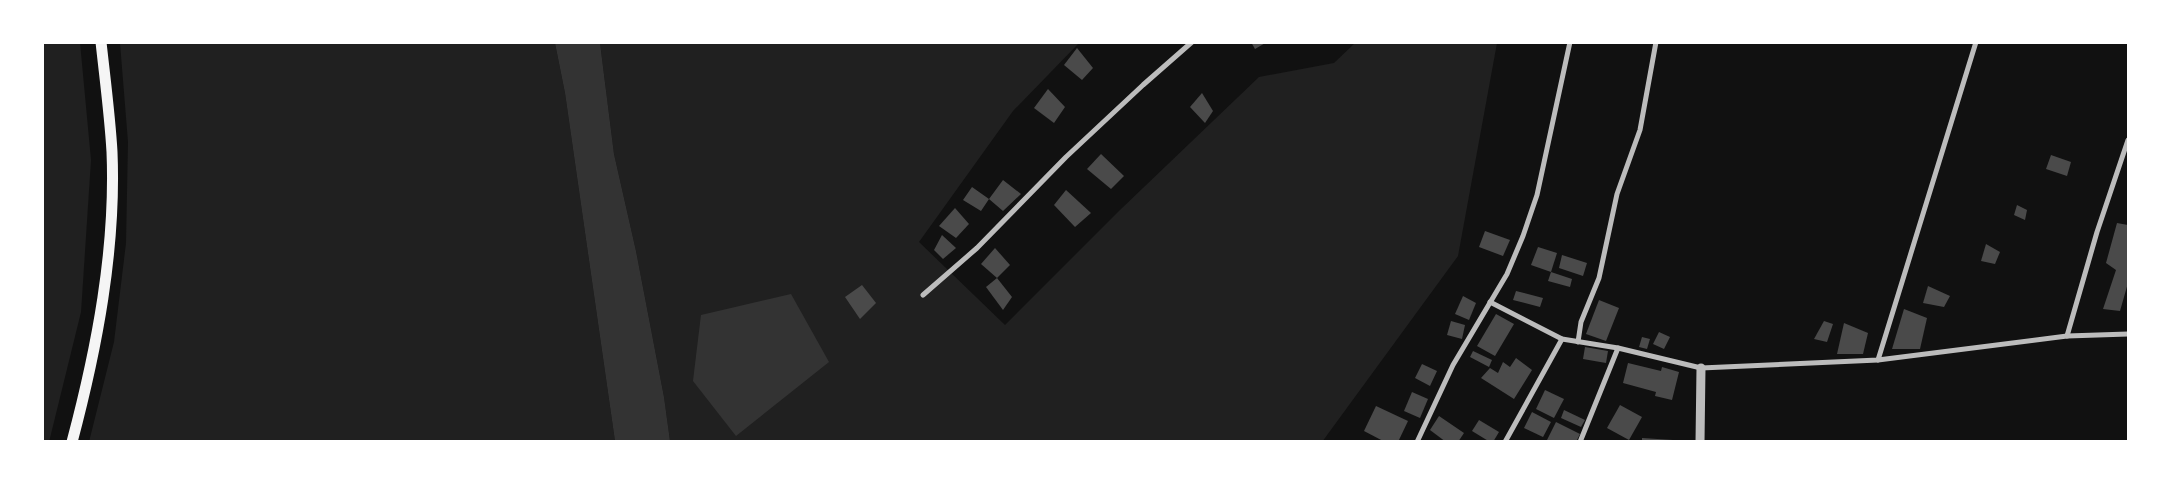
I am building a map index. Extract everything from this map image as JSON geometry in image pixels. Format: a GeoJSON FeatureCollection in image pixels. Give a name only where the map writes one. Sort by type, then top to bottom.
{"type":"FeatureCollection","features":[{"type":"Feature","properties":{"kind":"main road"},"geometry":{"type":"LineString","coordinates":[[72,442],[89,370],[104,290],[111,224],[112,153],[101,42]]}},
{"type":"Feature","properties":{"kind":"street"},"geometry":{"type":"LineString","coordinates":[[923,295],[977,248],[1066,157],[1192,42]]}},
{"type":"Feature","properties":{"kind":"street"},"geometry":{"type":"LineString","coordinates":[[1417,442],[1453,365],[1507,274],[1523,236],[1537,195],[1570,42]]}},
{"type":"Feature","properties":{"kind":"street"},"geometry":{"type":"LineString","coordinates":[[1578,342],[1581,322],[1598,278],[1617,194],[1640,130],[1656,42]]}},
{"type":"Feature","properties":{"kind":"street"},"geometry":{"type":"LineString","coordinates":[[1878,360],[1976,42]]}},
{"type":"Feature","properties":{"kind":"street"},"geometry":{"type":"LineString","coordinates":[[2067,336],[2096,232],[2128,140]]}},
{"type":"Feature","properties":{"kind":"street"},"geometry":{"type":"LineString","coordinates":[[1490,302],[1562,339],[1618,348],[1701,368],[1878,360],[2067,336],[2128,334]]}},
{"type":"Feature","properties":{"kind":"street"},"geometry":{"type":"LineString","coordinates":[[1505,442],[1562,339]]}},
{"type":"Feature","properties":{"kind":"street"},"geometry":{"type":"LineString","coordinates":[[1580,442],[1618,348]]}},
{"type":"Feature","properties":{"kind":"street"},"geometry":{"type":"LineString","coordinates":[[1700,442],[1701,368]]}},
{"type":"Feature","properties":{"kind":"shaded area"},"geometry":{"type":"Polygon","coordinates":[[[42,43],[80,43],[91,160],[81,312],[49,442],[42,441],[42,43]]]}},
{"type":"Feature","properties":{"kind":"shaded area"},"geometry":{"type":"Polygon","coordinates":[[[120,43],[555,43],[565,93],[615,441],[89,442],[114,342],[126,243],[128,142],[120,43]]]}},
{"type":"Feature","properties":{"kind":"shaded area"},"geometry":{"type":"Polygon","coordinates":[[[555,43],[600,43],[614,154],[636,251],[664,397],[670,441],[615,441],[565,93],[555,43]]]}},
{"type":"Feature","properties":{"kind":"shaded area"},"geometry":{"type":"Polygon","coordinates":[[[600,43],[1079,43],[1013,111],[919,242],[1005,325],[1120,210],[1259,77],[1334,63],[1355,43],[1497,43],[1458,256],[1322,442],[670,441],[664,397],[636,251],[614,154],[600,43]]]}},
{"type":"Feature","properties":{"kind":"shaded area"},"geometry":{"type":"Polygon","coordinates":[[[791,294],[829,362],[736,436],[693,381],[701,315],[791,294]]]}},
{"type":"Feature","properties":{"kind":"building"},"geometry":{"type":"Polygon","coordinates":[[[1251,42],[1267,42],[1255,49],[1251,42]]]}},
{"type":"Feature","properties":{"kind":"building"},"geometry":{"type":"Polygon","coordinates":[[[1077,48],[1093,68],[1082,80],[1064,65],[1077,48]]]}},
{"type":"Feature","properties":{"kind":"building"},"geometry":{"type":"Polygon","coordinates":[[[1048,89],[1065,107],[1054,123],[1034,108],[1048,89]]]}},
{"type":"Feature","properties":{"kind":"building"},"geometry":{"type":"Polygon","coordinates":[[[1202,93],[1213,111],[1205,123],[1190,107],[1202,93]]]}},
{"type":"Feature","properties":{"kind":"building"},"geometry":{"type":"Polygon","coordinates":[[[1101,154],[1124,176],[1111,189],[1087,169],[1101,154]]]}},
{"type":"Feature","properties":{"kind":"building"},"geometry":{"type":"Polygon","coordinates":[[[2051,155],[2071,162],[2067,176],[2046,169],[2051,155]]]}},
{"type":"Feature","properties":{"kind":"building"},"geometry":{"type":"Polygon","coordinates":[[[1003,180],[1021,194],[1003,211],[989,199],[1003,180]]]}},
{"type":"Feature","properties":{"kind":"building"},"geometry":{"type":"Polygon","coordinates":[[[972,187],[989,199],[981,211],[963,200],[972,187]]]}},
{"type":"Feature","properties":{"kind":"building"},"geometry":{"type":"Polygon","coordinates":[[[1066,190],[1091,213],[1075,227],[1054,205],[1066,190]]]}},
{"type":"Feature","properties":{"kind":"building"},"geometry":{"type":"Polygon","coordinates":[[[2017,205],[2027,210],[2025,220],[2014,215],[2017,205]]]}},
{"type":"Feature","properties":{"kind":"building"},"geometry":{"type":"Polygon","coordinates":[[[955,208],[969,224],[956,238],[939,226],[955,208]]]}},
{"type":"Feature","properties":{"kind":"building"},"geometry":{"type":"Polygon","coordinates":[[[2117,223],[2128,225],[2128,283],[2120,311],[2103,309],[2116,270],[2106,263],[2117,223]]]}},
{"type":"Feature","properties":{"kind":"building"},"geometry":{"type":"Polygon","coordinates":[[[1485,231],[1510,240],[1503,256],[1479,247],[1485,231]]]}},
{"type":"Feature","properties":{"kind":"building"},"geometry":{"type":"Polygon","coordinates":[[[942,235],[956,248],[943,259],[934,250],[942,235]]]}},
{"type":"Feature","properties":{"kind":"building"},"geometry":{"type":"Polygon","coordinates":[[[1986,244],[2000,252],[1995,264],[1981,261],[1986,244]]]}},
{"type":"Feature","properties":{"kind":"building"},"geometry":{"type":"Polygon","coordinates":[[[1538,247],[1557,253],[1551,272],[1531,265],[1538,247]]]}},
{"type":"Feature","properties":{"kind":"building"},"geometry":{"type":"Polygon","coordinates":[[[995,248],[1010,265],[997,278],[981,264],[995,248]]]}},
{"type":"Feature","properties":{"kind":"building"},"geometry":{"type":"Polygon","coordinates":[[[1562,255],[1587,263],[1583,276],[1559,268],[1562,255]]]}},
{"type":"Feature","properties":{"kind":"building"},"geometry":{"type":"Polygon","coordinates":[[[1551,272],[1572,279],[1570,287],[1548,281],[1551,272]]]}},
{"type":"Feature","properties":{"kind":"building"},"geometry":{"type":"Polygon","coordinates":[[[997,278],[1012,297],[1003,310],[986,287],[997,278]]]}},
{"type":"Feature","properties":{"kind":"building"},"geometry":{"type":"Polygon","coordinates":[[[862,285],[876,303],[860,319],[845,297],[862,285]]]}},
{"type":"Feature","properties":{"kind":"building"},"geometry":{"type":"Polygon","coordinates":[[[1928,286],[1950,296],[1944,307],[1923,303],[1928,286]]]}},
{"type":"Feature","properties":{"kind":"building"},"geometry":{"type":"Polygon","coordinates":[[[1516,291],[1543,298],[1540,307],[1513,300],[1516,291]]]}},
{"type":"Feature","properties":{"kind":"building"},"geometry":{"type":"Polygon","coordinates":[[[1463,296],[1476,303],[1469,320],[1455,314],[1463,296]]]}},
{"type":"Feature","properties":{"kind":"building"},"geometry":{"type":"Polygon","coordinates":[[[1599,300],[1619,308],[1606,341],[1586,334],[1599,300]]]}},
{"type":"Feature","properties":{"kind":"building"},"geometry":{"type":"Polygon","coordinates":[[[1904,309],[1927,318],[1920,349],[1892,349],[1904,309]]]}},
{"type":"Feature","properties":{"kind":"building"},"geometry":{"type":"Polygon","coordinates":[[[1496,314],[1514,324],[1495,356],[1477,346],[1496,314]]]}},
{"type":"Feature","properties":{"kind":"building"},"geometry":{"type":"Polygon","coordinates":[[[1451,321],[1465,325],[1462,339],[1447,335],[1451,321]]]}},
{"type":"Feature","properties":{"kind":"building"},"geometry":{"type":"Polygon","coordinates":[[[1824,321],[1833,324],[1827,342],[1814,339],[1824,321]]]}},
{"type":"Feature","properties":{"kind":"building"},"geometry":{"type":"Polygon","coordinates":[[[1844,323],[1868,333],[1863,354],[1837,354],[1844,323]]]}},
{"type":"Feature","properties":{"kind":"building"},"geometry":{"type":"Polygon","coordinates":[[[1659,332],[1670,337],[1664,349],[1653,344],[1659,332]]]}},
{"type":"Feature","properties":{"kind":"building"},"geometry":{"type":"Polygon","coordinates":[[[1642,337],[1650,339],[1647,349],[1639,347],[1642,337]]]}},
{"type":"Feature","properties":{"kind":"building"},"geometry":{"type":"Polygon","coordinates":[[[1585,347],[1608,351],[1606,363],[1583,359],[1585,347]]]}},
{"type":"Feature","properties":{"kind":"building"},"geometry":{"type":"Polygon","coordinates":[[[1473,351],[1492,360],[1489,367],[1470,357],[1473,351]]]}},
{"type":"Feature","properties":{"kind":"building"},"geometry":{"type":"Polygon","coordinates":[[[1516,358],[1532,370],[1514,399],[1481,378],[1490,368],[1498,373],[1503,362],[1510,367],[1516,358]]]}},
{"type":"Feature","properties":{"kind":"building"},"geometry":{"type":"Polygon","coordinates":[[[1628,363],[1661,371],[1662,367],[1679,372],[1672,400],[1655,396],[1656,392],[1623,383],[1628,363]]]}},
{"type":"Feature","properties":{"kind":"building"},"geometry":{"type":"Polygon","coordinates":[[[1422,364],[1437,371],[1430,386],[1415,378],[1422,364]]]}},
{"type":"Feature","properties":{"kind":"building"},"geometry":{"type":"Polygon","coordinates":[[[1545,390],[1564,399],[1554,418],[1536,409],[1545,390]]]}},
{"type":"Feature","properties":{"kind":"building"},"geometry":{"type":"Polygon","coordinates":[[[1412,392],[1428,399],[1420,418],[1404,411],[1412,392]]]}},
{"type":"Feature","properties":{"kind":"building"},"geometry":{"type":"Polygon","coordinates":[[[1620,405],[1642,417],[1629,440],[1607,428],[1620,405]]]}},
{"type":"Feature","properties":{"kind":"building"},"geometry":{"type":"Polygon","coordinates":[[[1376,406],[1408,421],[1398,442],[1385,442],[1364,431],[1376,406]]]}},
{"type":"Feature","properties":{"kind":"building"},"geometry":{"type":"Polygon","coordinates":[[[1564,410],[1585,420],[1581,427],[1561,418],[1564,410]]]}},
{"type":"Feature","properties":{"kind":"building"},"geometry":{"type":"Polygon","coordinates":[[[1532,412],[1551,422],[1543,437],[1524,428],[1532,412]]]}},
{"type":"Feature","properties":{"kind":"building"},"geometry":{"type":"Polygon","coordinates":[[[1439,416],[1464,433],[1458,442],[1446,442],[1430,430],[1439,416]]]}},
{"type":"Feature","properties":{"kind":"building"},"geometry":{"type":"Polygon","coordinates":[[[1479,420],[1499,432],[1493,442],[1472,431],[1479,420]]]}},
{"type":"Feature","properties":{"kind":"building"},"geometry":{"type":"Polygon","coordinates":[[[1556,422],[1580,434],[1576,442],[1546,442],[1556,422]]]}},
{"type":"Feature","properties":{"kind":"building"},"geometry":{"type":"Polygon","coordinates":[[[1642,438],[1673,440],[1673,442],[1642,442],[1642,438]]]}}]}
